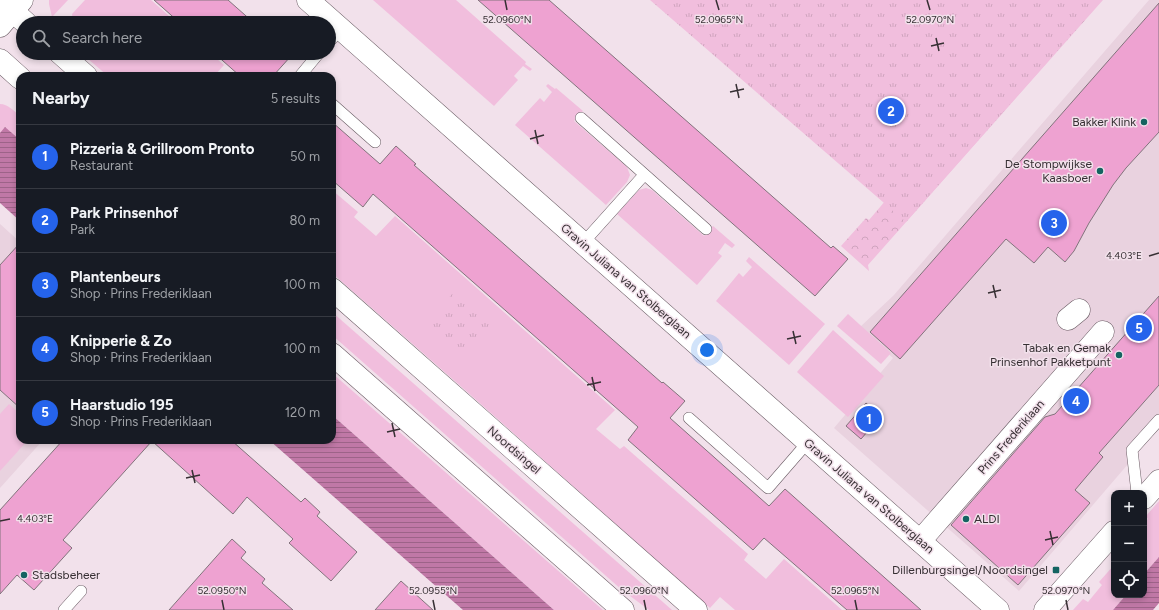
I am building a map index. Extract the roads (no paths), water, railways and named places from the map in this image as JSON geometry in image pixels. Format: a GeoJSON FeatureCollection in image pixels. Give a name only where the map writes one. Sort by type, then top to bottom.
{"type":"FeatureCollection","features":[{"type":"Feature","properties":{"kind":"street","name":"Gravin Juliana van Stolberglaan"},"geometry":{"type":"LineString","coordinates":[[308,0],[320,16]]}},
{"type":"Feature","properties":{"kind":"street","name":"Gravin Juliana van Stolberglaan"},"geometry":{"type":"LineString","coordinates":[[336,37],[583,243],[998,610]]}},
{"type":"Feature","properties":{"kind":"street"},"geometry":{"type":"LineString","coordinates":[[0,60],[16,74]]}},
{"type":"Feature","properties":{"kind":"street"},"geometry":{"type":"LineString","coordinates":[[68,60],[81,72]]}},
{"type":"Feature","properties":{"kind":"street","name":"Noordsingel"},"geometry":{"type":"LineString","coordinates":[[336,293],[696,610]]}},
{"type":"Feature","properties":{"kind":"street","name":"Prins Frederiklaan"},"geometry":{"type":"LineString","coordinates":[[920,541],[1103,332]]}},
{"type":"Feature","properties":{"kind":"street"},"geometry":{"type":"LineString","coordinates":[[336,358],[622,610]]}},
{"type":"Feature","properties":{"kind":"street"},"geometry":{"type":"LineString","coordinates":[[1147,495],[1159,481]]}},
{"type":"Feature","properties":{"kind":"street"},"geometry":{"type":"LineString","coordinates":[[1045,610],[1111,535]]}},
{"type":"Feature","properties":{"kind":"lane"},"geometry":{"type":"LineString","coordinates":[[303,72],[313,60]]}},
{"type":"Feature","properties":{"kind":"lane"},"geometry":{"type":"LineString","coordinates":[[336,108],[375,142]]}},
{"type":"Feature","properties":{"kind":"lane"},"geometry":{"type":"LineString","coordinates":[[581,118],[706,229]]}},
{"type":"Feature","properties":{"kind":"lane"},"geometry":{"type":"LineString","coordinates":[[583,243],[644,175]]}},
{"type":"Feature","properties":{"kind":"lane"},"geometry":{"type":"LineString","coordinates":[[689,418],[768,488],[808,442]]}},
{"type":"Feature","properties":{"kind":"lane"},"geometry":{"type":"LineString","coordinates":[[1137,490],[1132,450],[1159,420]]}},
{"type":"Feature","properties":{"kind":"lane"},"geometry":{"type":"LineString","coordinates":[[64,610],[81,591]]}},
{"type":"Feature","properties":{"kind":"place","name":"Park Prinsenhof"},"geometry":{"type":"Point","coordinates":[891,111]}},
{"type":"Feature","properties":{"kind":"place","name":"Bakker Klink"},"geometry":{"type":"Point","coordinates":[1144,122]}},
{"type":"Feature","properties":{"kind":"place","name":"De Stompwijkse Kaasboer"},"geometry":{"type":"Point","coordinates":[1100,171]}},
{"type":"Feature","properties":{"kind":"place","name":"Plantenbeurs"},"geometry":{"type":"Point","coordinates":[1054,223]}},
{"type":"Feature","properties":{"kind":"place","name":"Haarstudio 195"},"geometry":{"type":"Point","coordinates":[1139,328]}},
{"type":"Feature","properties":{"kind":"place","name":"Tabak en Gemak Prinsenhof Pakketpunt"},"geometry":{"type":"Point","coordinates":[1119,355]}},
{"type":"Feature","properties":{"kind":"place","name":"Knipperie & Zo"},"geometry":{"type":"Point","coordinates":[1076,401]}},
{"type":"Feature","properties":{"kind":"place","name":"Pizzeria & Grillroom Pronto"},"geometry":{"type":"Point","coordinates":[869,419]}},
{"type":"Feature","properties":{"kind":"place","name":"ALDI"},"geometry":{"type":"Point","coordinates":[966,519]}},
{"type":"Feature","properties":{"kind":"place","name":"Dillenburgsingel/Noordsingel"},"geometry":{"type":"Point","coordinates":[1056,570]}},
{"type":"Feature","properties":{"kind":"place","name":"Stadsbeheer"},"geometry":{"type":"Point","coordinates":[24,575]}}]}
